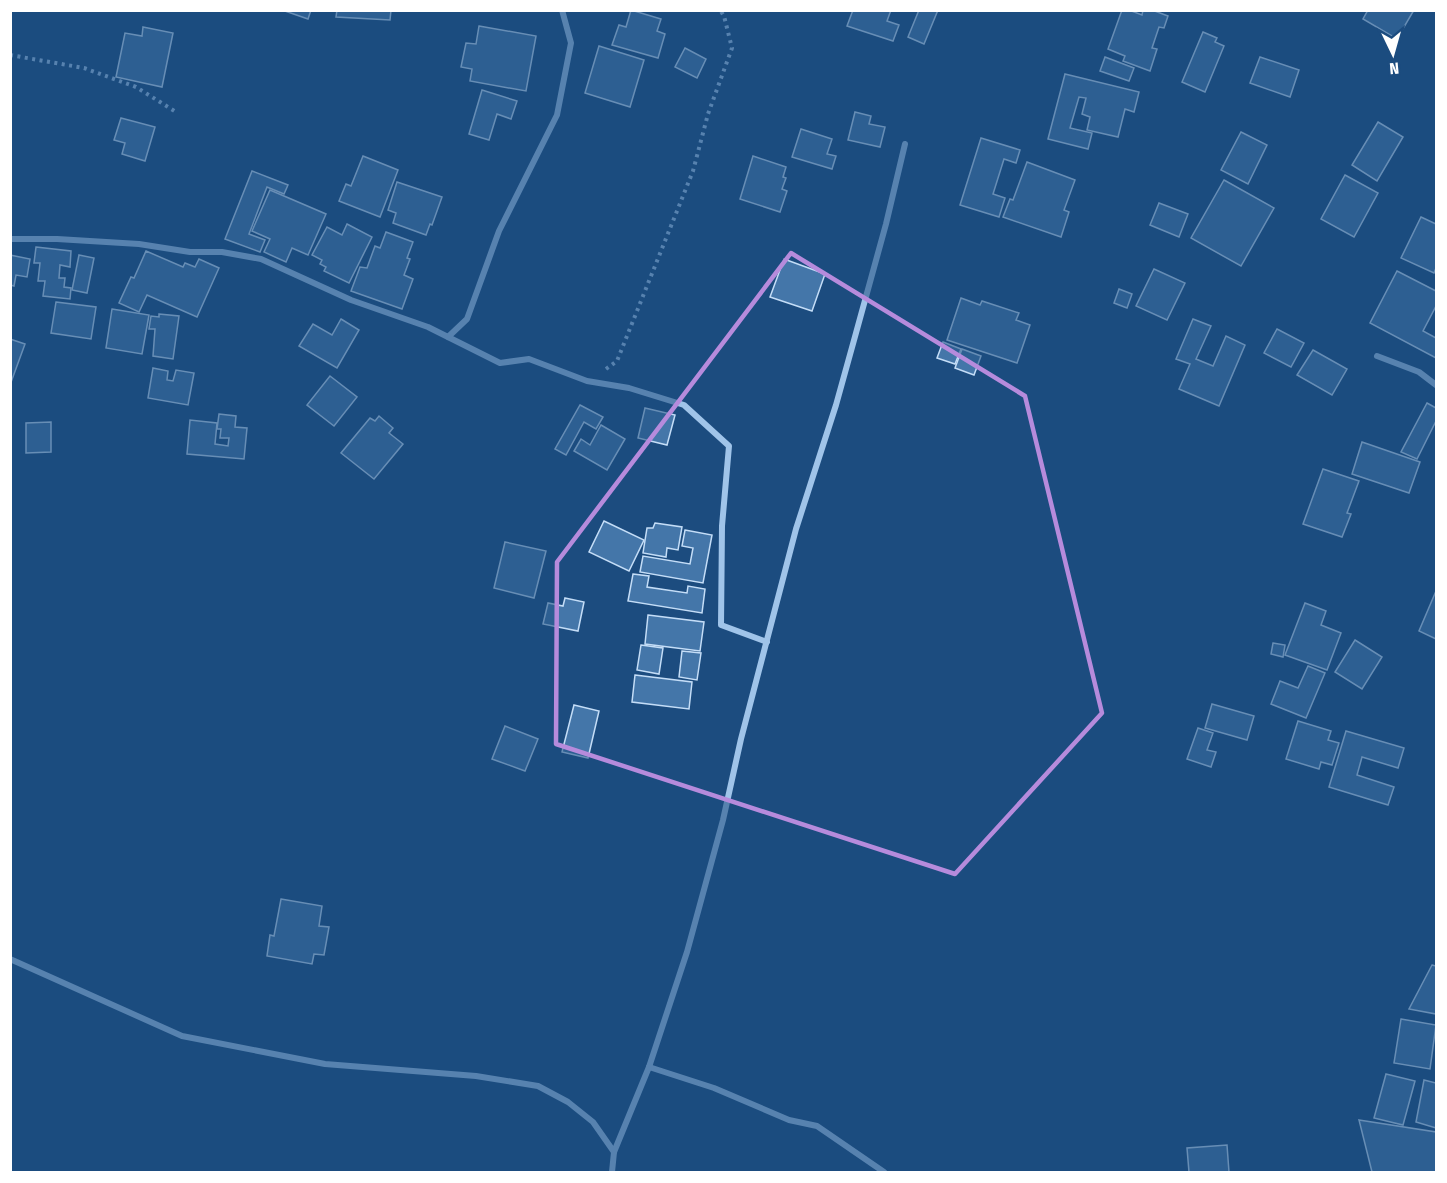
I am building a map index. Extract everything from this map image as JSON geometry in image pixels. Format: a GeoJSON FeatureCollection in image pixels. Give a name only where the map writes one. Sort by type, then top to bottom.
{"type":"FeatureCollection","features":[{"type":"Feature","properties":{"kind":"street"},"geometry":{"type":"LineString","coordinates":[[448,337],[467,319],[499,231],[558,115],[572,44],[562,10]]}},
{"type":"Feature","properties":{"kind":"street"},"geometry":{"type":"LineString","coordinates":[[612,1173],[614,1152],[649,1067],[690,941],[796,530],[836,405],[886,224],[904,144]]}},
{"type":"Feature","properties":{"kind":"street"},"geometry":{"type":"LineString","coordinates":[[10,240],[57,239],[139,244],[190,252],[222,252],[261,259],[351,300],[428,327],[500,363],[529,359],[587,381],[629,388],[684,405],[729,446],[722,526],[721,625],[767,642]]}},
{"type":"Feature","properties":{"kind":"street"},"geometry":{"type":"LineString","coordinates":[[1377,356],[1419,372],[1437,385]]}},
{"type":"Feature","properties":{"kind":"street"},"geometry":{"type":"LineString","coordinates":[[10,959],[182,1036],[326,1064],[476,1076],[538,1086],[568,1102],[593,1122],[614,1152]]}},
{"type":"Feature","properties":{"kind":"street"},"geometry":{"type":"LineString","coordinates":[[649,1067],[714,1088],[789,1120],[817,1126],[884,1173]]}},
{"type":"Feature","properties":{"kind":"path"},"geometry":{"type":"LineString","coordinates":[[587,381],[617,361],[693,171],[708,114],[732,48],[724,16],[720,10]]}},
{"type":"Feature","properties":{"kind":"path"},"geometry":{"type":"LineString","coordinates":[[10,56],[84,68],[136,87],[176,112]]}},
{"type":"Feature","properties":{"kind":"highlighted area"},"geometry":{"type":"Polygon","coordinates":[[[791,253],[1025,396],[1102,713],[955,874],[556,744],[557,562],[791,253]]]}},
{"type":"Feature","properties":{"kind":"building"},"geometry":{"type":"Polygon","coordinates":[[[282,10],[311,10],[308,19],[282,10]]]}},
{"type":"Feature","properties":{"kind":"building"},"geometry":{"type":"Polygon","coordinates":[[[337,10],[391,10],[390,20],[336,17],[337,10]]]}},
{"type":"Feature","properties":{"kind":"building"},"geometry":{"type":"Polygon","coordinates":[[[631,10],[661,19],[657,31],[665,34],[658,58],[612,45],[619,25],[626,27],[631,10]]]}},
{"type":"Feature","properties":{"kind":"building"},"geometry":{"type":"Polygon","coordinates":[[[853,10],[891,10],[887,21],[899,25],[893,41],[847,26],[853,10]]]}},
{"type":"Feature","properties":{"kind":"building"},"geometry":{"type":"Polygon","coordinates":[[[919,10],[938,10],[924,44],[908,37],[919,10]]]}},
{"type":"Feature","properties":{"kind":"building"},"geometry":{"type":"Polygon","coordinates":[[[1122,10],[1142,15],[1143,10],[1152,10],[1168,16],[1164,28],[1159,27],[1152,48],[1157,49],[1150,71],[1123,61],[1125,56],[1108,49],[1122,10]]]}},
{"type":"Feature","properties":{"kind":"building"},"geometry":{"type":"Polygon","coordinates":[[[1368,10],[1414,10],[1397,39],[1363,19],[1368,10]]]}},
{"type":"Feature","properties":{"kind":"building"},"geometry":{"type":"Polygon","coordinates":[[[479,26],[536,36],[526,91],[470,81],[472,69],[461,67],[466,43],[476,44],[479,26]]]}},
{"type":"Feature","properties":{"kind":"building"},"geometry":{"type":"Polygon","coordinates":[[[143,27],[173,33],[162,87],[116,77],[125,33],[142,36],[143,27]]]}},
{"type":"Feature","properties":{"kind":"building"},"geometry":{"type":"Polygon","coordinates":[[[1203,32],[1217,38],[1215,42],[1224,46],[1205,92],[1182,82],[1203,32]]]}},
{"type":"Feature","properties":{"kind":"building"},"geometry":{"type":"Polygon","coordinates":[[[599,46],[644,60],[630,107],[585,93],[599,46]]]}},
{"type":"Feature","properties":{"kind":"building"},"geometry":{"type":"Polygon","coordinates":[[[685,48],[706,59],[697,78],[675,67],[685,48]]]}},
{"type":"Feature","properties":{"kind":"building"},"geometry":{"type":"Polygon","coordinates":[[[1105,57],[1134,68],[1129,81],[1100,71],[1105,57]]]}},
{"type":"Feature","properties":{"kind":"building"},"geometry":{"type":"Polygon","coordinates":[[[1260,57],[1299,70],[1290,97],[1250,83],[1260,57]]]}},
{"type":"Feature","properties":{"kind":"building"},"geometry":{"type":"Polygon","coordinates":[[[1065,74],[1139,92],[1134,112],[1125,109],[1118,137],[1087,130],[1090,117],[1082,114],[1086,98],[1079,97],[1070,128],[1092,133],[1088,149],[1048,139],[1065,74]]]}},
{"type":"Feature","properties":{"kind":"building"},"geometry":{"type":"Polygon","coordinates":[[[482,90],[517,101],[511,119],[497,114],[489,140],[469,134],[482,90]]]}},
{"type":"Feature","properties":{"kind":"building"},"geometry":{"type":"Polygon","coordinates":[[[855,112],[871,116],[869,124],[885,127],[880,147],[848,140],[855,112]]]}},
{"type":"Feature","properties":{"kind":"building"},"geometry":{"type":"Polygon","coordinates":[[[121,118],[155,127],[145,161],[122,154],[125,143],[114,140],[121,118]]]}},
{"type":"Feature","properties":{"kind":"building"},"geometry":{"type":"Polygon","coordinates":[[[1378,122],[1403,137],[1377,181],[1352,165],[1378,122]]]}},
{"type":"Feature","properties":{"kind":"building"},"geometry":{"type":"Polygon","coordinates":[[[801,129],[832,139],[827,154],[836,156],[832,169],[792,157],[801,129]]]}},
{"type":"Feature","properties":{"kind":"building"},"geometry":{"type":"Polygon","coordinates":[[[1241,132],[1267,145],[1248,184],[1221,170],[1241,132]]]}},
{"type":"Feature","properties":{"kind":"building"},"geometry":{"type":"Polygon","coordinates":[[[981,138],[1020,150],[1016,163],[1004,159],[993,194],[1005,198],[999,217],[960,205],[981,138]]]}},
{"type":"Feature","properties":{"kind":"building"},"geometry":{"type":"Polygon","coordinates":[[[363,156],[398,170],[380,217],[339,201],[346,184],[351,186],[363,156]]]}},
{"type":"Feature","properties":{"kind":"building"},"geometry":{"type":"Polygon","coordinates":[[[753,156],[786,167],[783,177],[786,178],[782,189],[787,191],[780,212],[740,199],[753,156]]]}},
{"type":"Feature","properties":{"kind":"building"},"geometry":{"type":"Polygon","coordinates":[[[1027,162],[1075,180],[1064,210],[1069,212],[1061,237],[1003,217],[1010,199],[1013,200],[1027,162]]]}},
{"type":"Feature","properties":{"kind":"building"},"geometry":{"type":"Polygon","coordinates":[[[252,171],[288,185],[284,194],[267,187],[249,234],[265,240],[260,252],[225,239],[252,171]]]}},
{"type":"Feature","properties":{"kind":"building"},"geometry":{"type":"Polygon","coordinates":[[[1345,175],[1378,193],[1354,237],[1321,219],[1345,175]]]}},
{"type":"Feature","properties":{"kind":"building"},"geometry":{"type":"Polygon","coordinates":[[[1224,180],[1274,208],[1241,266],[1191,238],[1224,180]]]}},
{"type":"Feature","properties":{"kind":"building"},"geometry":{"type":"Polygon","coordinates":[[[397,182],[442,197],[426,235],[393,223],[396,213],[388,210],[397,182]]]}},
{"type":"Feature","properties":{"kind":"building"},"geometry":{"type":"Polygon","coordinates":[[[270,190],[326,214],[308,255],[292,248],[286,262],[264,252],[270,239],[252,231],[270,190]]]}},
{"type":"Feature","properties":{"kind":"building"},"geometry":{"type":"Polygon","coordinates":[[[1159,203],[1188,214],[1179,237],[1150,225],[1159,203]]]}},
{"type":"Feature","properties":{"kind":"building"},"geometry":{"type":"Polygon","coordinates":[[[1421,217],[1436,224],[1434,273],[1401,258],[1421,217]]]}},
{"type":"Feature","properties":{"kind":"building"},"geometry":{"type":"Polygon","coordinates":[[[347,224],[372,237],[349,283],[324,271],[326,267],[320,264],[322,260],[312,255],[327,227],[342,235],[347,224]]]}},
{"type":"Feature","properties":{"kind":"building"},"geometry":{"type":"Polygon","coordinates":[[[386,232],[413,242],[404,275],[413,279],[402,309],[351,291],[360,267],[367,268],[375,246],[380,248],[386,232]]]}},
{"type":"Feature","properties":{"kind":"building"},"geometry":{"type":"Polygon","coordinates":[[[36,247],[71,251],[70,267],[60,265],[59,278],[65,278],[64,287],[71,288],[70,299],[43,296],[45,281],[38,281],[40,263],[34,263],[36,247]]]}},
{"type":"Feature","properties":{"kind":"building"},"geometry":{"type":"Polygon","coordinates":[[[146,251],[183,267],[185,263],[195,267],[199,259],[219,268],[197,317],[147,295],[139,312],[119,303],[146,251]]]}},
{"type":"Feature","properties":{"kind":"building"},"geometry":{"type":"Polygon","coordinates":[[[10,255],[30,259],[27,277],[16,275],[14,286],[10,285],[10,255]]]}},
{"type":"Feature","properties":{"kind":"building"},"geometry":{"type":"Polygon","coordinates":[[[79,255],[94,258],[87,293],[72,290],[79,255]]]}},
{"type":"Feature","properties":{"kind":"building"},"geometry":{"type":"Polygon","coordinates":[[[784,259],[825,274],[812,311],[770,297],[784,259]]]}},
{"type":"Feature","properties":{"kind":"building"},"geometry":{"type":"Polygon","coordinates":[[[1154,269],[1185,283],[1167,320],[1136,306],[1154,269]]]}},
{"type":"Feature","properties":{"kind":"building"},"geometry":{"type":"Polygon","coordinates":[[[1397,271],[1436,291],[1436,306],[1423,331],[1436,338],[1436,358],[1370,323],[1397,271]]]}},
{"type":"Feature","properties":{"kind":"building"},"geometry":{"type":"Polygon","coordinates":[[[1119,289],[1132,294],[1127,308],[1114,303],[1119,289]]]}},
{"type":"Feature","properties":{"kind":"building"},"geometry":{"type":"Polygon","coordinates":[[[961,298],[980,305],[982,301],[1019,313],[1016,320],[1030,325],[1017,363],[947,340],[961,298]]]}},
{"type":"Feature","properties":{"kind":"building"},"geometry":{"type":"Polygon","coordinates":[[[56,302],[96,307],[91,339],[51,333],[56,302]]]}},
{"type":"Feature","properties":{"kind":"building"},"geometry":{"type":"Polygon","coordinates":[[[112,309],[149,315],[142,354],[106,348],[112,309]]]}},
{"type":"Feature","properties":{"kind":"building"},"geometry":{"type":"Polygon","coordinates":[[[159,314],[179,316],[173,359],[153,356],[155,329],[149,329],[151,316],[159,317],[159,314]]]}},
{"type":"Feature","properties":{"kind":"building"},"geometry":{"type":"Polygon","coordinates":[[[341,319],[359,330],[337,368],[299,346],[313,324],[332,335],[341,319]]]}},
{"type":"Feature","properties":{"kind":"building"},"geometry":{"type":"Polygon","coordinates":[[[1193,319],[1211,326],[1196,359],[1213,366],[1226,336],[1245,345],[1219,406],[1179,389],[1190,364],[1176,359],[1193,319]]]}},
{"type":"Feature","properties":{"kind":"building"},"geometry":{"type":"Polygon","coordinates":[[[1277,329],[1304,343],[1291,367],[1264,353],[1277,329]]]}},
{"type":"Feature","properties":{"kind":"building"},"geometry":{"type":"Polygon","coordinates":[[[10,339],[25,344],[10,385],[10,339]]]}},
{"type":"Feature","properties":{"kind":"building"},"geometry":{"type":"Polygon","coordinates":[[[943,342],[961,349],[955,364],[937,358],[943,342]]]}},
{"type":"Feature","properties":{"kind":"building"},"geometry":{"type":"Polygon","coordinates":[[[962,349],[981,356],[974,375],[955,368],[962,349]]]}},
{"type":"Feature","properties":{"kind":"building"},"geometry":{"type":"Polygon","coordinates":[[[1313,350],[1347,369],[1332,395],[1297,375],[1313,350]]]}},
{"type":"Feature","properties":{"kind":"building"},"geometry":{"type":"Polygon","coordinates":[[[153,368],[168,371],[167,380],[173,381],[176,370],[194,373],[188,405],[148,398],[153,368]]]}},
{"type":"Feature","properties":{"kind":"building"},"geometry":{"type":"Polygon","coordinates":[[[330,376],[357,397],[334,426],[307,405],[330,376]]]}},
{"type":"Feature","properties":{"kind":"building"},"geometry":{"type":"Polygon","coordinates":[[[1427,403],[1436,408],[1436,421],[1417,459],[1401,452],[1427,403]]]}},
{"type":"Feature","properties":{"kind":"building"},"geometry":{"type":"Polygon","coordinates":[[[580,405],[603,417],[596,429],[584,422],[566,455],[555,449],[580,405]]]}},
{"type":"Feature","properties":{"kind":"building"},"geometry":{"type":"Polygon","coordinates":[[[645,408],[675,415],[667,445],[638,438],[645,408]]]}},
{"type":"Feature","properties":{"kind":"building"},"geometry":{"type":"Polygon","coordinates":[[[219,414],[236,416],[235,427],[247,428],[244,459],[187,454],[190,420],[217,423],[215,444],[228,446],[229,438],[220,438],[221,429],[217,429],[219,414]]]}},
{"type":"Feature","properties":{"kind":"building"},"geometry":{"type":"Polygon","coordinates":[[[379,416],[393,428],[389,433],[403,444],[374,479],[341,453],[370,418],[375,421],[379,416]]]}},
{"type":"Feature","properties":{"kind":"building"},"geometry":{"type":"Polygon","coordinates":[[[51,422],[51,452],[26,453],[26,423],[51,422]]]}},
{"type":"Feature","properties":{"kind":"building"},"geometry":{"type":"Polygon","coordinates":[[[601,425],[625,439],[607,470],[574,451],[581,439],[590,445],[601,425]]]}},
{"type":"Feature","properties":{"kind":"building"},"geometry":{"type":"Polygon","coordinates":[[[1362,442],[1420,462],[1409,493],[1352,474],[1362,442]]]}},
{"type":"Feature","properties":{"kind":"building"},"geometry":{"type":"Polygon","coordinates":[[[1323,469],[1359,481],[1347,513],[1351,514],[1342,537],[1303,524],[1323,469]]]}},
{"type":"Feature","properties":{"kind":"building"},"geometry":{"type":"Polygon","coordinates":[[[604,521],[644,540],[629,571],[589,552],[604,521]]]}},
{"type":"Feature","properties":{"kind":"building"},"geometry":{"type":"Polygon","coordinates":[[[655,523],[682,527],[678,550],[667,548],[666,557],[643,553],[647,528],[653,528],[655,523]]]}},
{"type":"Feature","properties":{"kind":"building"},"geometry":{"type":"Polygon","coordinates":[[[685,530],[712,535],[703,583],[640,572],[643,556],[690,564],[693,548],[682,546],[685,530]]]}},
{"type":"Feature","properties":{"kind":"building"},"geometry":{"type":"Polygon","coordinates":[[[505,542],[546,551],[534,598],[494,588],[505,542]]]}},
{"type":"Feature","properties":{"kind":"building"},"geometry":{"type":"Polygon","coordinates":[[[633,574],[649,576],[647,587],[687,593],[688,586],[705,589],[702,613],[628,601],[633,574]]]}},
{"type":"Feature","properties":{"kind":"building"},"geometry":{"type":"Polygon","coordinates":[[[1436,591],[1436,639],[1419,631],[1436,591]]]}},
{"type":"Feature","properties":{"kind":"building"},"geometry":{"type":"Polygon","coordinates":[[[565,598],[584,602],[578,631],[543,624],[548,603],[563,606],[565,598]]]}},
{"type":"Feature","properties":{"kind":"building"},"geometry":{"type":"Polygon","coordinates":[[[1305,603],[1326,611],[1321,625],[1341,633],[1327,670],[1285,655],[1305,603]]]}},
{"type":"Feature","properties":{"kind":"building"},"geometry":{"type":"Polygon","coordinates":[[[648,615],[704,622],[700,651],[645,644],[648,615]]]}},
{"type":"Feature","properties":{"kind":"building"},"geometry":{"type":"Polygon","coordinates":[[[1355,640],[1382,657],[1362,689],[1335,672],[1355,640]]]}},
{"type":"Feature","properties":{"kind":"building"},"geometry":{"type":"Polygon","coordinates":[[[1273,643],[1285,645],[1283,657],[1271,654],[1273,643]]]}},
{"type":"Feature","properties":{"kind":"building"},"geometry":{"type":"Polygon","coordinates":[[[641,645],[663,648],[659,674],[637,670],[641,645]]]}},
{"type":"Feature","properties":{"kind":"building"},"geometry":{"type":"Polygon","coordinates":[[[682,651],[701,653],[697,680],[679,677],[682,651]]]}},
{"type":"Feature","properties":{"kind":"building"},"geometry":{"type":"Polygon","coordinates":[[[1308,666],[1325,673],[1306,718],[1271,704],[1280,681],[1298,688],[1308,666]]]}},
{"type":"Feature","properties":{"kind":"building"},"geometry":{"type":"Polygon","coordinates":[[[635,675],[692,682],[689,709],[632,702],[635,675]]]}},
{"type":"Feature","properties":{"kind":"building"},"geometry":{"type":"Polygon","coordinates":[[[1212,704],[1254,716],[1247,740],[1205,728],[1212,704]]]}},
{"type":"Feature","properties":{"kind":"building"},"geometry":{"type":"Polygon","coordinates":[[[574,705],[599,711],[588,758],[562,752],[574,705]]]}},
{"type":"Feature","properties":{"kind":"building"},"geometry":{"type":"Polygon","coordinates":[[[1298,721],[1331,731],[1328,740],[1339,743],[1332,765],[1321,762],[1319,769],[1286,759],[1298,721]]]}},
{"type":"Feature","properties":{"kind":"building"},"geometry":{"type":"Polygon","coordinates":[[[505,726],[538,739],[525,771],[492,759],[505,726]]]}},
{"type":"Feature","properties":{"kind":"building"},"geometry":{"type":"Polygon","coordinates":[[[1198,728],[1213,733],[1207,750],[1216,752],[1211,767],[1187,759],[1198,728]]]}},
{"type":"Feature","properties":{"kind":"building"},"geometry":{"type":"Polygon","coordinates":[[[1346,731],[1404,748],[1398,768],[1362,757],[1357,775],[1394,787],[1388,805],[1329,787],[1346,731]]]}},
{"type":"Feature","properties":{"kind":"building"},"geometry":{"type":"Polygon","coordinates":[[[281,899],[322,906],[319,926],[329,927],[324,955],[314,954],[312,964],[267,956],[270,935],[274,936],[281,899]]]}},
{"type":"Feature","properties":{"kind":"building"},"geometry":{"type":"Polygon","coordinates":[[[1432,965],[1436,966],[1436,1014],[1409,1009],[1432,965]]]}},
{"type":"Feature","properties":{"kind":"building"},"geometry":{"type":"Polygon","coordinates":[[[1401,1019],[1436,1025],[1430,1069],[1394,1063],[1401,1019]]]}},
{"type":"Feature","properties":{"kind":"building"},"geometry":{"type":"Polygon","coordinates":[[[1386,1074],[1415,1081],[1403,1125],[1374,1118],[1386,1074]]]}},
{"type":"Feature","properties":{"kind":"building"},"geometry":{"type":"Polygon","coordinates":[[[1424,1080],[1436,1083],[1436,1128],[1416,1122],[1424,1080]]]}},
{"type":"Feature","properties":{"kind":"building"},"geometry":{"type":"Polygon","coordinates":[[[1359,1120],[1436,1132],[1436,1172],[1372,1172],[1359,1120]]]}},
{"type":"Feature","properties":{"kind":"building"},"geometry":{"type":"Polygon","coordinates":[[[1227,1145],[1229,1172],[1189,1172],[1187,1148],[1227,1145]]]}}]}
